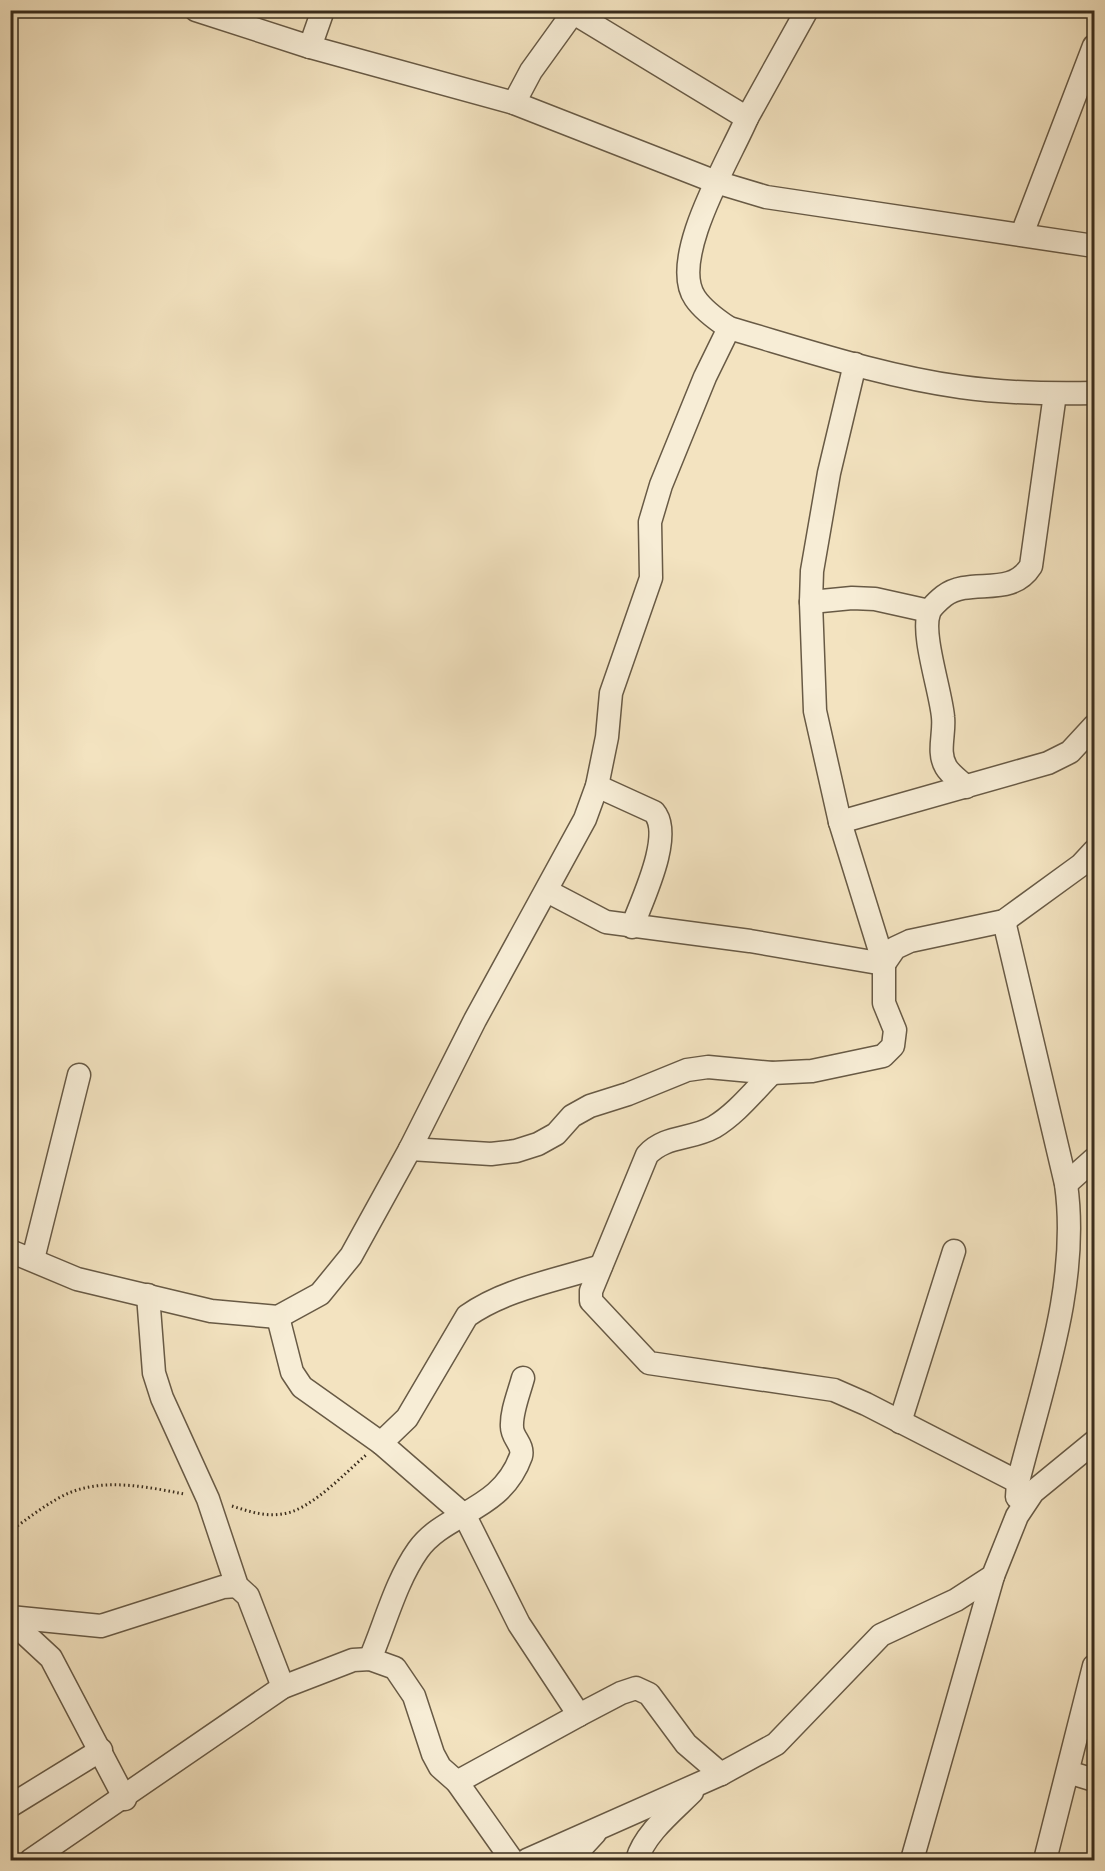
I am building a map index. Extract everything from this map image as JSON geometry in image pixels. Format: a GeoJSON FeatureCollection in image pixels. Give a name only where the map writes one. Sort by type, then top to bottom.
{"type":"FeatureCollection","features":[{"type":"Feature","properties":{"kind":"street"},"geometry":{"type":"LineString","coordinates":[[196,10],[310,47],[514,103],[716,182],[766,197],[1095,246]]}},
{"type":"Feature","properties":{"kind":"street"},"geometry":{"type":"LineString","coordinates":[[310,47],[323,10]]}},
{"type":"Feature","properties":{"kind":"street"},"geometry":{"type":"LineString","coordinates":[[807,10],[793,40],[747,118],[716,182],[690,247],[687,270],[693,297],[729,328],[855,364],[961,387],[1055,394],[1095,393]]}},
{"type":"Feature","properties":{"kind":"street"},"geometry":{"type":"LineString","coordinates":[[514,103],[531,71],[572,11],[747,118]]}},
{"type":"Feature","properties":{"kind":"street"},"geometry":{"type":"LineString","coordinates":[[1022,234],[1095,46]]}},
{"type":"Feature","properties":{"kind":"street"},"geometry":{"type":"LineString","coordinates":[[10,1251],[77,1279],[211,1311],[278,1317],[320,1294],[351,1256],[410,1149],[475,1020],[585,819],[597,786],[607,736],[611,693],[642,611],[651,578],[650,522],[660,485],[705,377],[729,328]]}},
{"type":"Feature","properties":{"kind":"street"},"geometry":{"type":"LineString","coordinates":[[410,1149],[491,1154],[516,1151],[538,1144],[556,1134],[573,1116],[590,1106],[628,1094],[687,1070],[708,1067],[772,1073],[812,1071],[883,1056],[893,1046],[895,1030],[884,1003],[884,964],[840,822],[815,711],[810,602],[812,571],[829,473],[855,364]]}},
{"type":"Feature","properties":{"kind":"street"},"geometry":{"type":"LineString","coordinates":[[966,787],[946,767],[941,750],[943,718],[927,627],[929,612],[944,596],[958,590],[1007,584],[1023,579],[1031,566],[1055,394]]}},
{"type":"Feature","properties":{"kind":"street"},"geometry":{"type":"LineString","coordinates":[[810,602],[852,598],[875,599],[929,612]]}},
{"type":"Feature","properties":{"kind":"street"},"geometry":{"type":"LineString","coordinates":[[840,822],[1048,763],[1070,752],[1095,726]]}},
{"type":"Feature","properties":{"kind":"street"},"geometry":{"type":"LineString","coordinates":[[597,786],[654,812],[660,819],[662,827],[657,857],[632,927]]}},
{"type":"Feature","properties":{"kind":"street"},"geometry":{"type":"LineString","coordinates":[[884,964],[895,948],[910,941],[1004,921],[1082,865],[1095,851]]}},
{"type":"Feature","properties":{"kind":"street"},"geometry":{"type":"LineString","coordinates":[[547,891],[606,922],[750,941],[884,964]]}},
{"type":"Feature","properties":{"kind":"street"},"geometry":{"type":"LineString","coordinates":[[1004,921],[1066,1184],[1071,1218],[1063,1303],[1018,1482],[1017,1516]]}},
{"type":"Feature","properties":{"kind":"street"},"geometry":{"type":"LineString","coordinates":[[772,1073],[728,1118],[695,1135],[670,1139],[656,1146],[646,1155],[589,1297],[591,1302],[649,1363],[834,1390],[1018,1482]]}},
{"type":"Feature","properties":{"kind":"street"},"geometry":{"type":"LineString","coordinates":[[33,1259],[79,1075]]}},
{"type":"Feature","properties":{"kind":"street"},"geometry":{"type":"LineString","coordinates":[[1066,1184],[1087,1162],[1095,1159]]}},
{"type":"Feature","properties":{"kind":"street"},"geometry":{"type":"LineString","coordinates":[[900,1422],[954,1251]]}},
{"type":"Feature","properties":{"kind":"street"},"geometry":{"type":"LineString","coordinates":[[381,1443],[407,1418],[467,1316],[482,1305],[506,1296],[601,1266]]}},
{"type":"Feature","properties":{"kind":"street"},"geometry":{"type":"LineString","coordinates":[[148,1295],[154,1373],[162,1398],[208,1499],[237,1586],[248,1596],[284,1687]]}},
{"type":"Feature","properties":{"kind":"street"},"geometry":{"type":"LineString","coordinates":[[278,1317],[292,1372],[302,1386],[381,1443],[465,1515],[519,1624],[579,1715]]}},
{"type":"Feature","properties":{"kind":"street"},"geometry":{"type":"LineString","coordinates":[[370,1659],[405,1575],[419,1549],[434,1535],[496,1494],[522,1453],[521,1446],[513,1436],[512,1424],[523,1378]]}},
{"type":"Feature","properties":{"kind":"street"},"geometry":{"type":"LineString","coordinates":[[912,1860],[993,1576],[1017,1516],[1034,1492],[1095,1442]]}},
{"type":"Feature","properties":{"kind":"street"},"geometry":{"type":"LineString","coordinates":[[527,1860],[699,1785],[776,1744],[881,1635],[956,1600],[993,1576]]}},
{"type":"Feature","properties":{"kind":"street"},"geometry":{"type":"LineString","coordinates":[[10,1619],[101,1626],[223,1587],[237,1586]]}},
{"type":"Feature","properties":{"kind":"street"},"geometry":{"type":"LineString","coordinates":[[10,1619],[51,1658],[124,1798]]}},
{"type":"Feature","properties":{"kind":"street"},"geometry":{"type":"LineString","coordinates":[[31,1860],[284,1687],[353,1660],[370,1659],[395,1668],[414,1696],[433,1754],[440,1767],[457,1782],[512,1860]]}},
{"type":"Feature","properties":{"kind":"street"},"geometry":{"type":"LineString","coordinates":[[1045,1860],[1095,1666]]}},
{"type":"Feature","properties":{"kind":"street"},"geometry":{"type":"LineString","coordinates":[[457,1782],[579,1715],[621,1693],[636,1688],[649,1694],[686,1744],[721,1774]]}},
{"type":"Feature","properties":{"kind":"street"},"geometry":{"type":"LineString","coordinates":[[10,1806],[101,1750]]}},
{"type":"Feature","properties":{"kind":"street"},"geometry":{"type":"LineString","coordinates":[[1068,1772],[1095,1780]]}},
{"type":"Feature","properties":{"kind":"street"},"geometry":{"type":"LineString","coordinates":[[637,1860],[639,1852],[663,1821],[699,1785]]}},
{"type":"Feature","properties":{"kind":"street"},"geometry":{"type":"LineString","coordinates":[[570,1860],[600,1827]]}}]}
